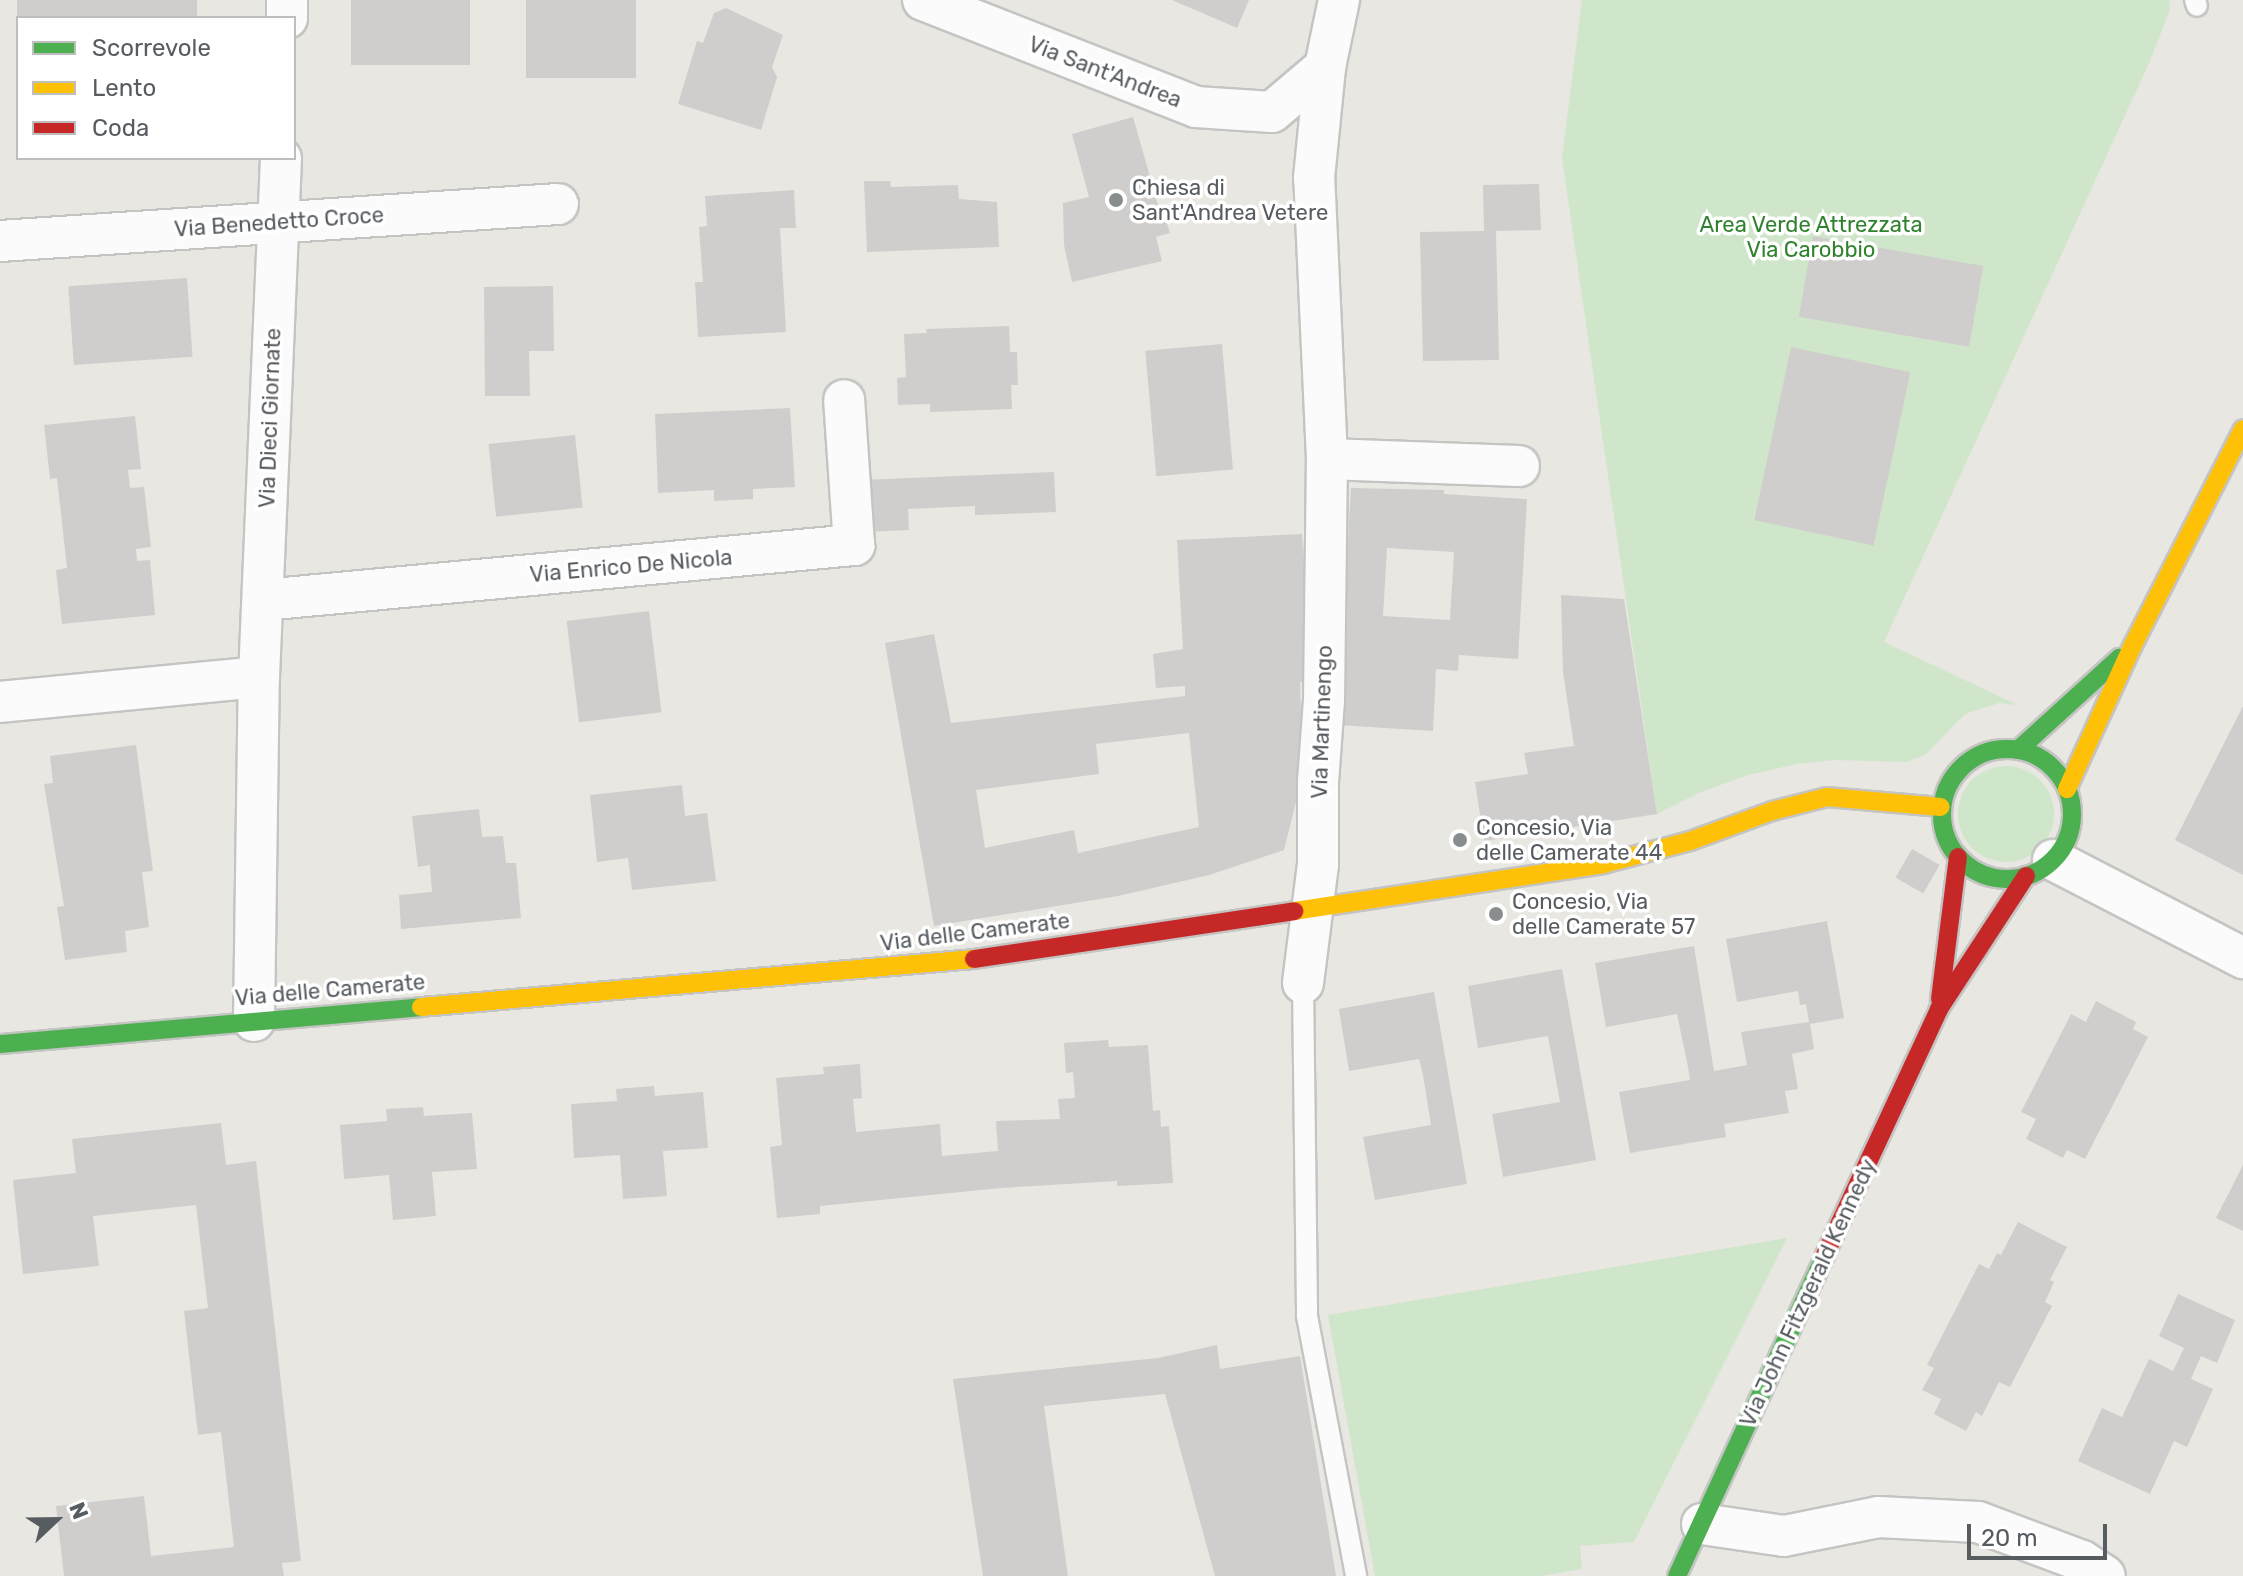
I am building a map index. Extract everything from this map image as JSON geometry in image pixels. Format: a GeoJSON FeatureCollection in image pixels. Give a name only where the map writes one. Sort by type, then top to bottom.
{"type":"FeatureCollection","features":[{"type":"Feature","properties":{"kind":"street","name":"Via Sant'Andrea"},"geometry":{"type":"LineString","coordinates":[[923,0],[1196,107],[1272,112],[1325,67]]}},
{"type":"Feature","properties":{"kind":"street","name":"Via Martinengo"},"geometry":{"type":"LineString","coordinates":[[1303,983],[1313,910],[1324,700],[1327,459],[1314,178],[1325,67],[1339,0]]}},
{"type":"Feature","properties":{"kind":"street","name":"Via Dieci Giornate"},"geometry":{"type":"LineString","coordinates":[[254,1021],[259,677],[281,160]]}},
{"type":"Feature","properties":{"kind":"street","name":"Via Benedetto Croce"},"geometry":{"type":"LineString","coordinates":[[0,241],[558,204]]}},
{"type":"Feature","properties":{"kind":"street","name":"Via Enrico De Nicola"},"geometry":{"type":"LineString","coordinates":[[263,600],[854,545],[844,400]]}},
{"type":"Feature","properties":{"kind":"street","name":"Via John Fitzgerald Kennedy"},"geometry":{"type":"LineString","coordinates":[[1677,1576],[1939,1009],[2071,826],[2067,789],[2133,645],[2243,429]]}},
{"type":"Feature","properties":{"kind":"street"},"geometry":{"type":"LineString","coordinates":[[1327,459],[1519,466]]}},
{"type":"Feature","properties":{"kind":"street","name":"Via John Fitzgerald Kennedy"},"geometry":{"type":"LineString","coordinates":[[2018,750],[2133,645]]}},
{"type":"Feature","properties":{"kind":"street"},"geometry":{"type":"LineString","coordinates":[[0,702],[259,677]]}},
{"type":"Feature","properties":{"kind":"street"},"geometry":{"type":"LineString","coordinates":[[1941,807],[1947,787],[1959,769],[1977,756],[1997,750],[2018,750],[2038,757],[2055,771],[2067,789]]}},
{"type":"Feature","properties":{"kind":"street","name":"Via delle Camerate"},"geometry":{"type":"LineString","coordinates":[[0,1044],[966,960],[1603,864],[1690,841],[1772,811],[1827,797],[1941,807]]}},
{"type":"Feature","properties":{"kind":"street","name":"Via John Fitzgerald Kennedy"},"geometry":{"type":"LineString","coordinates":[[1939,1009],[1958,857],[1945,834],[1941,807]]}},
{"type":"Feature","properties":{"kind":"street"},"geometry":{"type":"LineString","coordinates":[[1958,857],[1989,877],[2008,880],[2040,868],[2243,958]]}},
{"type":"Feature","properties":{"kind":"street"},"geometry":{"type":"LineString","coordinates":[[1702,1524],[1784,1536],[1878,1517],[1978,1522],[2082,1561],[2105,1576]]}},
{"type":"Feature","properties":{"kind":"lane"},"geometry":{"type":"LineString","coordinates":[[1303,983],[1307,1316],[1356,1576]]}},
{"type":"Feature","properties":{"kind":"green space","name":"Area Verde Attrezzata Via Carobbio"},"geometry":{"type":"Polygon","coordinates":[[[1582,0],[2169,0],[2170,10],[2149,63],[1884,642],[2018,705],[1999,703],[1965,714],[1925,755],[1907,762],[1833,760],[1797,764],[1748,775],[1701,792],[1657,814],[1562,158],[1582,0]]]}},
{"type":"Feature","properties":{"kind":"green space"},"geometry":{"type":"Polygon","coordinates":[[[2006,766],[2024,770],[2040,780],[2050,796],[2054,814],[2050,832],[2040,848],[2024,858],[2006,862],[1988,858],[1972,848],[1962,832],[1958,814],[1962,796],[1972,780],[1988,770],[2006,766]]]}},
{"type":"Feature","properties":{"kind":"green space"},"geometry":{"type":"Polygon","coordinates":[[[1787,1238],[1634,1542],[1580,1546],[1582,1569],[1541,1576],[1375,1576],[1328,1315],[1787,1238]]]}},
{"type":"Feature","properties":{"kind":"building"},"geometry":{"type":"Polygon","coordinates":[[[17,0],[197,0],[197,16],[17,16],[17,0]]]}},
{"type":"Feature","properties":{"kind":"building"},"geometry":{"type":"Polygon","coordinates":[[[351,0],[470,0],[470,65],[351,65],[351,0]]]}},
{"type":"Feature","properties":{"kind":"building"},"geometry":{"type":"Polygon","coordinates":[[[526,0],[636,0],[636,78],[526,78],[526,0]]]}},
{"type":"Feature","properties":{"kind":"building"},"geometry":{"type":"Polygon","coordinates":[[[1172,0],[1249,0],[1237,28],[1172,0]]]}},
{"type":"Feature","properties":{"kind":"building"},"geometry":{"type":"Polygon","coordinates":[[[726,8],[783,35],[772,67],[777,77],[761,130],[678,104],[697,41],[703,43],[714,13],[726,8]]]}},
{"type":"Feature","properties":{"kind":"building","name":"Chiesa di Sant'Andrea Vetere"},"geometry":{"type":"Polygon","coordinates":[[[1133,117],[1160,212],[1163,211],[1170,233],[1156,237],[1162,261],[1072,282],[1064,245],[1063,203],[1089,197],[1072,134],[1133,117]]]}},
{"type":"Feature","properties":{"kind":"building"},"geometry":{"type":"Polygon","coordinates":[[[864,181],[890,181],[891,187],[958,185],[959,199],[997,202],[999,247],[867,252],[864,181]]]}},
{"type":"Feature","properties":{"kind":"building"},"geometry":{"type":"Polygon","coordinates":[[[1539,184],[1541,230],[1496,231],[1499,360],[1423,361],[1420,232],[1484,231],[1483,185],[1539,184]]]}},
{"type":"Feature","properties":{"kind":"building"},"geometry":{"type":"Polygon","coordinates":[[[794,190],[796,228],[780,228],[786,332],[698,337],[695,282],[703,282],[699,227],[707,226],[705,196],[794,190]]]}},
{"type":"Feature","properties":{"kind":"building"},"geometry":{"type":"Polygon","coordinates":[[[1813,236],[1983,266],[1969,347],[1799,317],[1813,236]]]}},
{"type":"Feature","properties":{"kind":"building"},"geometry":{"type":"Polygon","coordinates":[[[187,278],[193,357],[74,365],[68,286],[187,278]]]}},
{"type":"Feature","properties":{"kind":"building"},"geometry":{"type":"Polygon","coordinates":[[[553,286],[554,351],[529,351],[530,396],[485,396],[484,287],[553,286]]]}},
{"type":"Feature","properties":{"kind":"building"},"geometry":{"type":"Polygon","coordinates":[[[1009,326],[1010,352],[1017,352],[1018,385],[1011,385],[1012,409],[930,412],[930,404],[898,405],[897,378],[906,377],[904,334],[927,333],[926,329],[1009,326]]]}},
{"type":"Feature","properties":{"kind":"building"},"geometry":{"type":"Polygon","coordinates":[[[1222,344],[1233,470],[1156,476],[1145,351],[1222,344]]]}},
{"type":"Feature","properties":{"kind":"building"},"geometry":{"type":"Polygon","coordinates":[[[1791,347],[1910,372],[1874,545],[1754,520],[1791,347]]]}},
{"type":"Feature","properties":{"kind":"building"},"geometry":{"type":"Polygon","coordinates":[[[790,408],[795,487],[753,489],[753,499],[714,501],[714,490],[658,493],[655,414],[790,408]]]}},
{"type":"Feature","properties":{"kind":"building"},"geometry":{"type":"Polygon","coordinates":[[[135,416],[141,469],[128,470],[130,488],[144,487],[151,547],[136,549],[137,561],[150,560],[155,615],[62,624],[56,570],[67,568],[57,478],[50,479],[44,425],[135,416]]]}},
{"type":"Feature","properties":{"kind":"building"},"geometry":{"type":"Polygon","coordinates":[[[575,435],[583,508],[496,517],[488,444],[575,435]]]}},
{"type":"Feature","properties":{"kind":"building"},"geometry":{"type":"Polygon","coordinates":[[[1054,472],[1056,512],[975,515],[975,506],[908,509],[909,530],[864,532],[862,480],[1054,472]]]}},
{"type":"Feature","properties":{"kind":"building"},"geometry":{"type":"Polygon","coordinates":[[[1351,488],[1444,490],[1444,494],[1527,499],[1518,659],[1459,655],[1458,671],[1436,669],[1433,731],[1337,725],[1351,488]],[[1387,548],[1383,616],[1450,620],[1454,552],[1387,548]]]}},
{"type":"Feature","properties":{"kind":"building"},"geometry":{"type":"Polygon","coordinates":[[[1302,534],[1309,681],[1300,682],[1303,774],[1284,850],[1209,875],[1118,896],[934,926],[885,643],[934,634],[951,723],[1185,696],[1185,686],[1156,688],[1153,654],[1183,649],[1177,540],[1302,534]],[[1189,733],[1096,744],[1099,774],[976,790],[985,848],[1074,830],[1078,853],[1199,827],[1189,733]]]}},
{"type":"Feature","properties":{"kind":"building"},"geometry":{"type":"Polygon","coordinates":[[[1561,595],[1624,599],[1657,814],[1484,841],[1475,782],[1528,774],[1524,753],[1574,746],[1563,672],[1561,595]]]}},
{"type":"Feature","properties":{"kind":"building"},"geometry":{"type":"Polygon","coordinates":[[[649,611],[661,712],[579,722],[567,621],[649,611]]]}},
{"type":"Feature","properties":{"kind":"building"},"geometry":{"type":"Polygon","coordinates":[[[2243,706],[2243,875],[2175,840],[2243,706]]]}},
{"type":"Feature","properties":{"kind":"building"},"geometry":{"type":"Polygon","coordinates":[[[136,745],[153,871],[142,872],[149,927],[125,931],[127,952],[65,960],[57,907],[64,906],[44,784],[53,783],[50,756],[136,745]]]}},
{"type":"Feature","properties":{"kind":"building"},"geometry":{"type":"Polygon","coordinates":[[[682,785],[685,816],[707,813],[716,881],[632,890],[628,858],[597,862],[590,795],[682,785]]]}},
{"type":"Feature","properties":{"kind":"building"},"geometry":{"type":"Polygon","coordinates":[[[479,809],[482,837],[503,836],[506,863],[516,863],[521,918],[401,929],[399,895],[432,892],[430,865],[418,867],[412,816],[479,809]]]}},
{"type":"Feature","properties":{"kind":"building"},"geometry":{"type":"Polygon","coordinates":[[[1912,849],[1940,865],[1923,894],[1896,878],[1912,849]]]}},
{"type":"Feature","properties":{"kind":"building"},"geometry":{"type":"Polygon","coordinates":[[[1827,921],[1844,1018],[1810,1024],[1814,1049],[1792,1054],[1798,1089],[1785,1091],[1789,1113],[1724,1124],[1726,1137],[1630,1153],[1619,1092],[1690,1080],[1688,1067],[1677,1014],[1606,1027],[1595,963],[1694,946],[1714,1071],[1747,1065],[1741,1032],[1809,1022],[1806,1004],[1800,1005],[1798,991],[1737,1002],[1726,939],[1827,921]]]}},
{"type":"Feature","properties":{"kind":"building"},"geometry":{"type":"Polygon","coordinates":[[[1562,969],[1596,1160],[1503,1177],[1492,1114],[1560,1102],[1548,1036],[1478,1048],[1468,986],[1562,969]]]}},
{"type":"Feature","properties":{"kind":"building"},"geometry":{"type":"Polygon","coordinates":[[[1434,992],[1467,1184],[1375,1200],[1363,1137],[1431,1125],[1423,1075],[1419,1059],[1349,1071],[1339,1009],[1434,992]]]}},
{"type":"Feature","properties":{"kind":"building"},"geometry":{"type":"Polygon","coordinates":[[[2096,1001],[2136,1022],[2133,1029],[2148,1037],[2085,1159],[2067,1150],[2063,1158],[2026,1139],[2036,1119],[2021,1112],[2071,1014],[2086,1022],[2096,1001]]]}},
{"type":"Feature","properties":{"kind":"building"},"geometry":{"type":"Polygon","coordinates":[[[1108,1040],[1109,1047],[1148,1045],[1153,1111],[1160,1110],[1161,1127],[1169,1126],[1173,1183],[1117,1186],[1117,1181],[1001,1188],[820,1206],[820,1214],[777,1218],[770,1147],[782,1145],[776,1078],[824,1074],[823,1067],[860,1064],[862,1098],[853,1099],[856,1132],[940,1124],[942,1156],[998,1151],[996,1121],[1060,1119],[1058,1099],[1075,1098],[1073,1072],[1066,1073],[1064,1043],[1108,1040]]]}},
{"type":"Feature","properties":{"kind":"building"},"geometry":{"type":"Polygon","coordinates":[[[654,1086],[655,1096],[703,1092],[708,1148],[663,1151],[667,1196],[623,1199],[620,1155],[574,1158],[571,1104],[617,1101],[616,1089],[654,1086]]]}},
{"type":"Feature","properties":{"kind":"building"},"geometry":{"type":"Polygon","coordinates":[[[423,1107],[424,1116],[472,1113],[477,1169],[432,1172],[436,1216],[393,1220],[389,1175],[344,1179],[340,1125],[387,1121],[386,1109],[423,1107]]]}},
{"type":"Feature","properties":{"kind":"building"},"geometry":{"type":"Polygon","coordinates":[[[221,1123],[226,1165],[256,1161],[301,1561],[282,1563],[284,1576],[64,1576],[56,1506],[144,1496],[151,1556],[234,1547],[221,1432],[198,1435],[184,1311],[208,1308],[196,1205],[93,1216],[99,1266],[23,1274],[13,1180],[76,1173],[72,1139],[221,1123]]]}},
{"type":"Feature","properties":{"kind":"building"},"geometry":{"type":"Polygon","coordinates":[[[2243,1165],[2243,1231],[2216,1218],[2243,1165]]]}},
{"type":"Feature","properties":{"kind":"building"},"geometry":{"type":"Polygon","coordinates":[[[2018,1222],[2067,1247],[2050,1280],[2054,1282],[2045,1302],[2052,1306],[2010,1387],[1999,1382],[1982,1416],[1976,1412],[1966,1431],[1934,1414],[1941,1399],[1922,1390],[1934,1368],[1927,1365],[1979,1264],[1989,1269],[1997,1253],[2001,1255],[2018,1222]]]}},
{"type":"Feature","properties":{"kind":"building"},"geometry":{"type":"Polygon","coordinates":[[[2178,1294],[2235,1320],[2217,1363],[2201,1356],[2191,1379],[2213,1389],[2187,1447],[2174,1441],[2150,1494],[2078,1461],[2102,1408],[2122,1417],[2149,1359],[2173,1371],[2184,1348],[2159,1336],[2178,1294]]]}},
{"type":"Feature","properties":{"kind":"building"},"geometry":{"type":"Polygon","coordinates":[[[1217,1345],[1220,1369],[1300,1356],[1336,1576],[1215,1576],[1165,1394],[1044,1406],[1068,1576],[983,1576],[953,1379],[1158,1358],[1217,1345]]]}},
{"type":"Feature","properties":{"kind":"traffic: fast"},"geometry":{"type":"LineString","coordinates":[[2018,750],[2119,658]]}},
{"type":"Feature","properties":{"kind":"traffic: fast"},"geometry":{"type":"LineString","coordinates":[[2007,749],[2032,754],[2053,768],[2067,789],[2072,814],[2067,839],[2053,860],[2032,874],[2007,879],[1982,874],[1961,860],[1947,839],[1942,814],[1947,789],[1961,768],[1982,754],[2007,749]]}},
{"type":"Feature","properties":{"kind":"traffic: fast"},"geometry":{"type":"LineString","coordinates":[[0,1044],[421,1007]]}},
{"type":"Feature","properties":{"kind":"traffic: fast"},"geometry":{"type":"LineString","coordinates":[[1677,1576],[1825,1255]]}},
{"type":"Feature","properties":{"kind":"traffic: slow"},"geometry":{"type":"LineString","coordinates":[[2067,789],[2133,645],[2243,429]]}},
{"type":"Feature","properties":{"kind":"traffic: slow"},"geometry":{"type":"LineString","coordinates":[[1294,911],[1603,864],[1690,841],[1772,811],[1827,797],[1941,807]]}},
{"type":"Feature","properties":{"kind":"traffic: slow"},"geometry":{"type":"LineString","coordinates":[[421,1007],[974,959]]}},
{"type":"Feature","properties":{"kind":"traffic: jam"},"geometry":{"type":"LineString","coordinates":[[1940,999],[1958,857]]}},
{"type":"Feature","properties":{"kind":"traffic: jam"},"geometry":{"type":"LineString","coordinates":[[1825,1255],[1939,1009],[2026,876]]}},
{"type":"Feature","properties":{"kind":"traffic: jam"},"geometry":{"type":"LineString","coordinates":[[974,959],[1294,911]]}},
{"type":"Feature","properties":{"kind":"place","name":"Chiesa di Sant'Andrea Vetere"},"geometry":{"type":"Point","coordinates":[1116,200]}},
{"type":"Feature","properties":{"kind":"place","name":"Concesio, Via delle Camerate 44"},"geometry":{"type":"Point","coordinates":[1460,840]}},
{"type":"Feature","properties":{"kind":"place","name":"Concesio, Via delle Camerate 57"},"geometry":{"type":"Point","coordinates":[1496,914]}}]}
